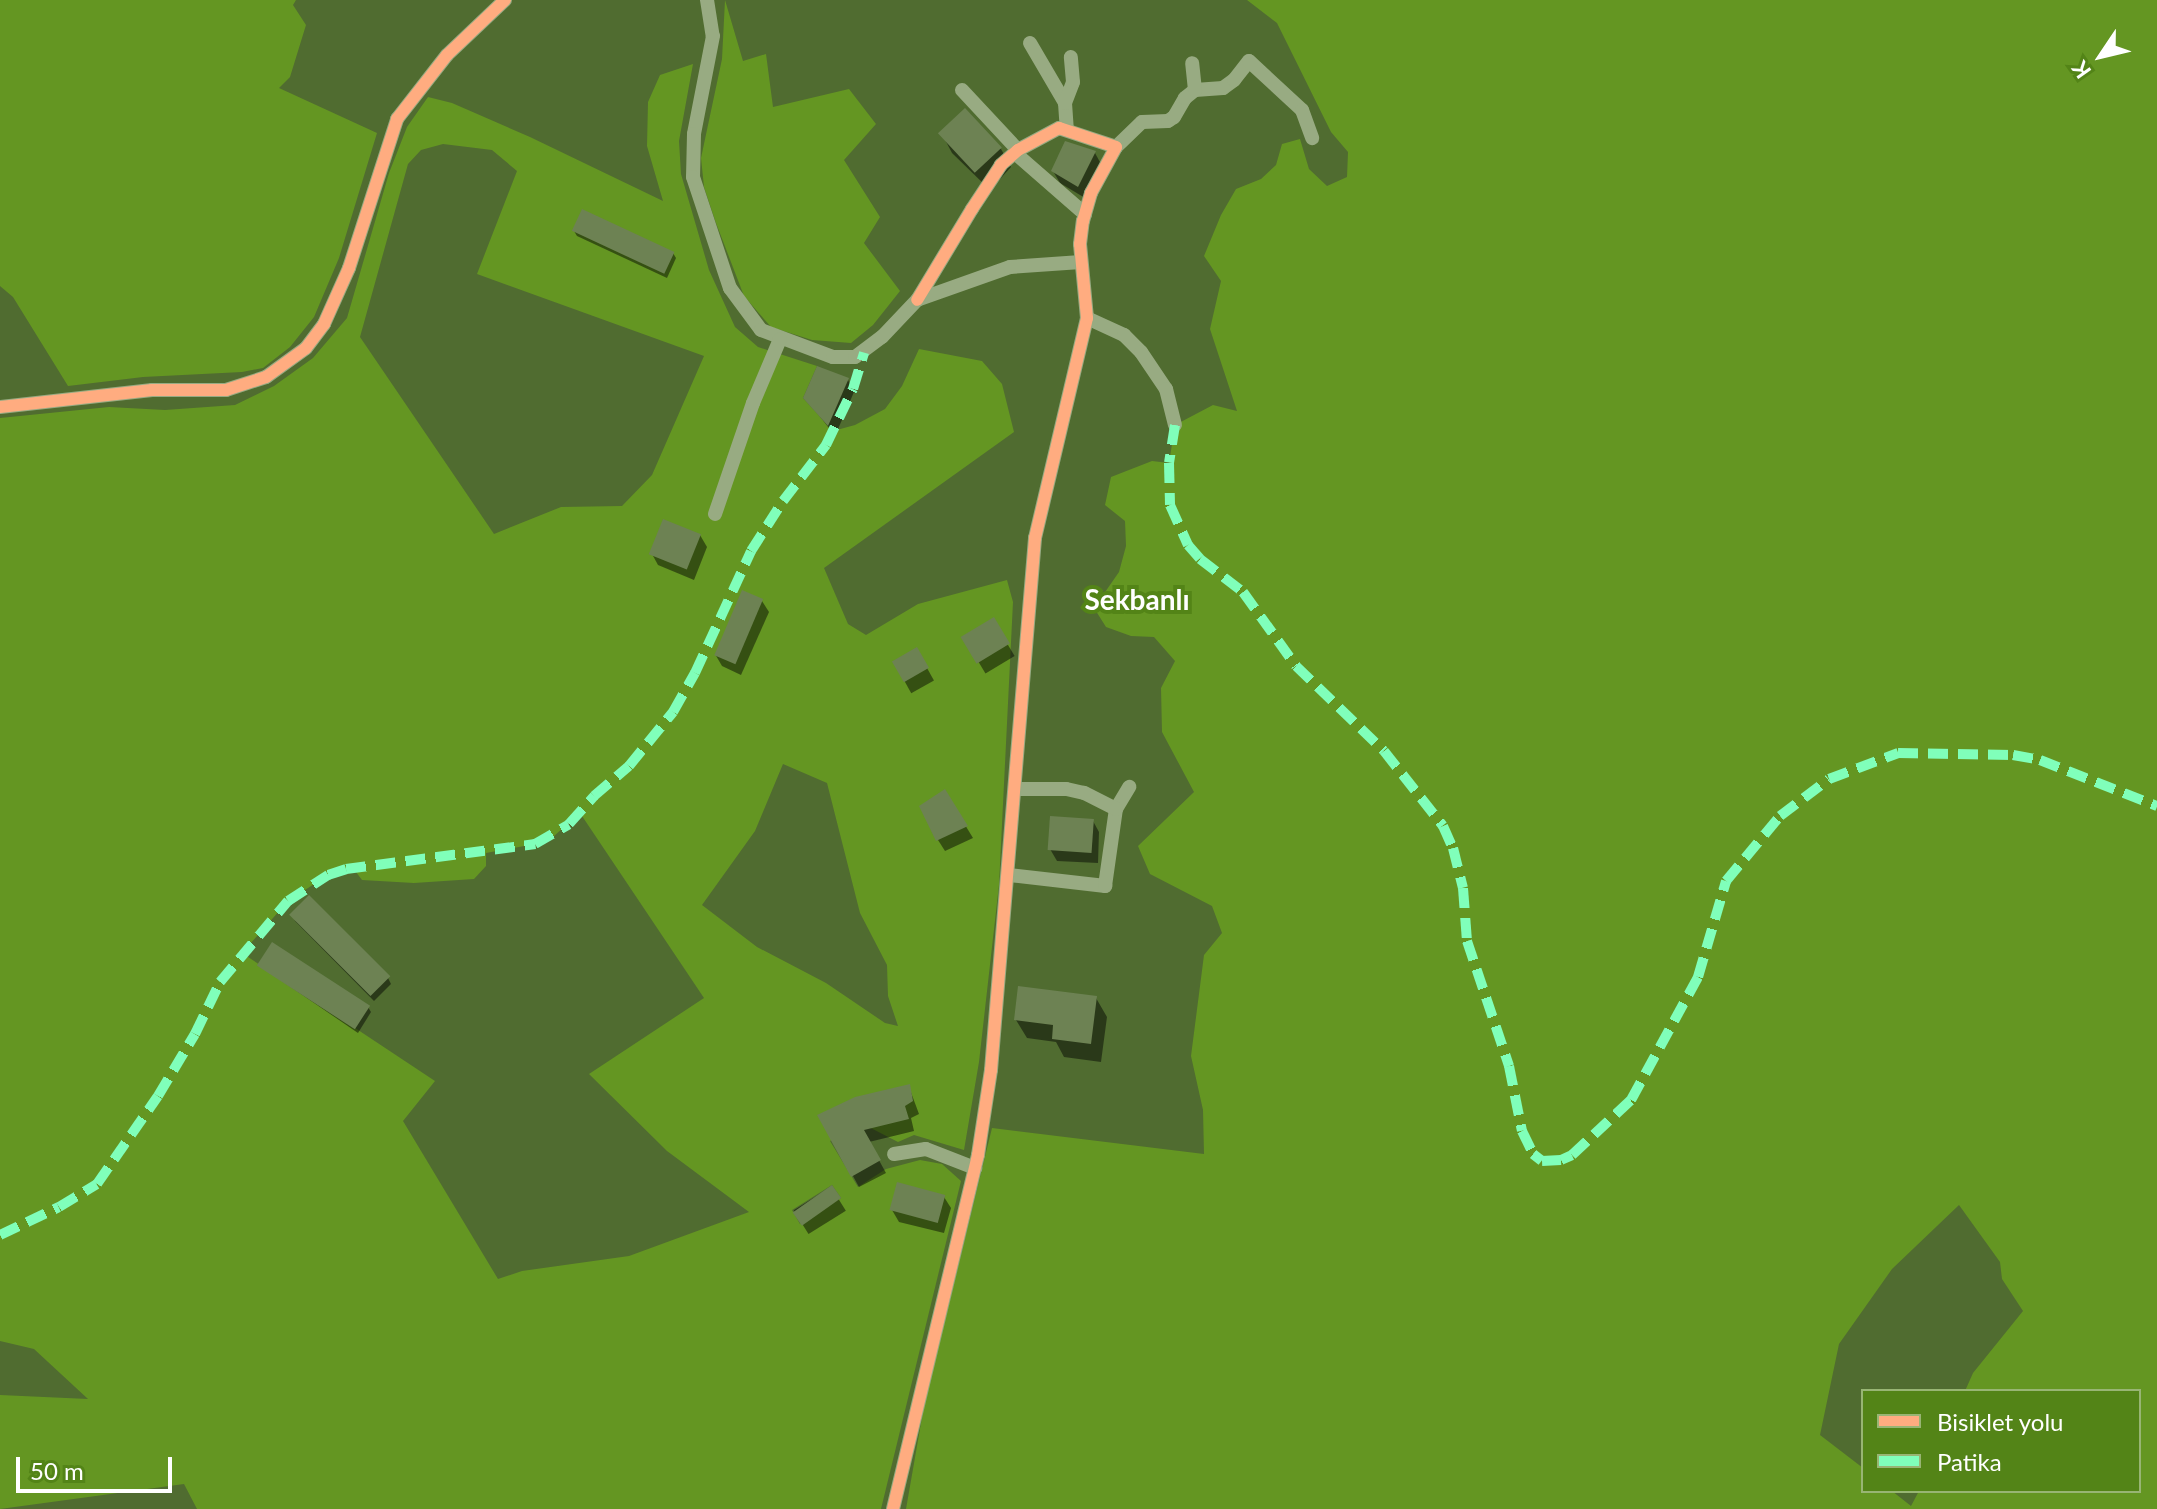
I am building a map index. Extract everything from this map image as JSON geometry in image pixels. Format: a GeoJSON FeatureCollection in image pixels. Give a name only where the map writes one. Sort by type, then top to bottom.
{"type":"FeatureCollection","features":[{"type":"Feature","properties":{"kind":"street"},"geometry":{"type":"LineString","coordinates":[[0,407],[152,390],[226,390],[266,377],[306,348],[324,324],[349,268],[397,119],[430,73],[505,0]]}},
{"type":"Feature","properties":{"kind":"street"},"geometry":{"type":"LineString","coordinates":[[708,1],[713,36],[694,134],[693,177],[730,288],[751,321],[780,339],[833,357],[855,357],[882,337],[917,300],[1001,165],[1016,152],[1048,132],[1067,129],[1116,147]]}},
{"type":"Feature","properties":{"kind":"street"},"geometry":{"type":"LineString","coordinates":[[1030,43],[1065,103]]}},
{"type":"Feature","properties":{"kind":"street"},"geometry":{"type":"LineString","coordinates":[[1067,129],[1065,103],[1073,82],[1071,57]]}},
{"type":"Feature","properties":{"kind":"street"},"geometry":{"type":"LineString","coordinates":[[893,1509],[975,1168],[991,1070],[1035,538],[1087,318],[1081,262],[1085,214],[1091,193],[1116,147],[1142,122],[1168,121],[1195,90],[1223,88],[1249,61],[1302,110],[1312,138]]}},
{"type":"Feature","properties":{"kind":"street"},"geometry":{"type":"LineString","coordinates":[[1192,63],[1195,90]]}},
{"type":"Feature","properties":{"kind":"street"},"geometry":{"type":"LineString","coordinates":[[962,90],[1016,152],[1085,214]]}},
{"type":"Feature","properties":{"kind":"street"},"geometry":{"type":"LineString","coordinates":[[917,300],[1010,267],[1081,262]]}},
{"type":"Feature","properties":{"kind":"street"},"geometry":{"type":"LineString","coordinates":[[1087,318],[1124,335],[1141,352],[1166,389],[1175,425]]}},
{"type":"Feature","properties":{"kind":"street"},"geometry":{"type":"LineString","coordinates":[[715,514],[753,403],[780,339]]}},
{"type":"Feature","properties":{"kind":"street"},"geometry":{"type":"LineString","coordinates":[[1009,875],[1105,886],[1116,809],[1129,787]]}},
{"type":"Feature","properties":{"kind":"street"},"geometry":{"type":"LineString","coordinates":[[1016,789],[1066,789],[1084,793],[1116,809]]}},
{"type":"Feature","properties":{"kind":"street"},"geometry":{"type":"LineString","coordinates":[[894,1154],[926,1149],[975,1168]]}},
{"type":"Feature","properties":{"kind":"green space"},"geometry":{"type":"Polygon","coordinates":[[[0,0],[296,0],[293,5],[306,25],[290,77],[279,88],[377,133],[339,258],[314,317],[290,347],[263,368],[68,386],[13,297],[0,286],[0,0]]]}},
{"type":"Feature","properties":{"kind":"green space"},"geometry":{"type":"Polygon","coordinates":[[[725,0],[743,61],[766,54],[773,107],[849,89],[876,124],[844,160],[880,217],[864,243],[900,291],[873,325],[851,343],[812,340],[771,327],[744,296],[716,223],[704,187],[701,158],[722,59],[725,0]]]}},
{"type":"Feature","properties":{"kind":"green space"},"geometry":{"type":"Polygon","coordinates":[[[1247,0],[2157,0],[2157,1509],[906,1509],[924,1406],[992,1128],[1204,1154],[1203,1110],[1191,1056],[1204,955],[1222,933],[1212,906],[1150,874],[1138,846],[1194,792],[1162,732],[1161,688],[1175,661],[1154,637],[1131,636],[1106,627],[1094,608],[1119,572],[1126,546],[1125,521],[1105,505],[1111,477],[1152,461],[1169,463],[1175,425],[1213,405],[1237,411],[1210,329],[1221,281],[1204,256],[1236,189],[1261,179],[1276,165],[1282,144],[1300,139],[1309,169],[1327,186],[1347,177],[1348,152],[1331,132],[1277,23],[1247,0]],[[1959,1205],[1892,1269],[1839,1344],[1820,1435],[1861,1466],[1861,1493],[1895,1493],[1911,1506],[1918,1493],[2141,1493],[2141,1389],[1966,1389],[1973,1373],[2023,1311],[2002,1279],[2000,1262],[1959,1205]]]}},
{"type":"Feature","properties":{"kind":"green space"},"geometry":{"type":"Polygon","coordinates":[[[693,64],[679,141],[681,174],[709,270],[735,327],[758,347],[817,366],[803,398],[833,431],[855,425],[885,409],[902,386],[919,349],[982,361],[1002,384],[1014,432],[824,568],[848,624],[866,635],[918,604],[1007,580],[1013,602],[999,885],[979,1062],[964,1150],[914,1135],[898,1142],[863,1124],[830,1141],[858,1187],[886,1169],[920,1160],[942,1164],[961,1181],[881,1509],[197,1509],[184,1484],[0,1509],[0,1395],[88,1399],[34,1349],[0,1341],[0,418],[109,407],[165,410],[235,405],[274,386],[313,358],[347,318],[389,173],[407,127],[428,97],[452,103],[530,137],[663,201],[647,146],[648,102],[660,75],[693,64]],[[443,144],[421,150],[408,164],[360,337],[494,534],[561,507],[622,506],[652,475],[704,356],[477,274],[517,171],[492,150],[443,144]],[[783,764],[755,831],[702,905],[757,947],[826,983],[885,1023],[898,1026],[888,996],[887,965],[860,913],[827,783],[783,764]],[[580,813],[554,836],[535,844],[486,853],[486,866],[474,879],[414,883],[362,880],[353,868],[328,875],[288,901],[242,953],[435,1081],[403,1121],[498,1279],[522,1271],[629,1256],[749,1212],[667,1151],[589,1074],[704,998],[580,813]],[[832,1185],[792,1210],[800,1224],[841,1198],[832,1185]]]}},
{"type":"Feature","properties":{"kind":"building"},"geometry":{"type":"Polygon","coordinates":[[[965,108],[1002,147],[975,173],[938,133],[965,108]]]}},
{"type":"Feature","properties":{"kind":"building"},"geometry":{"type":"Polygon","coordinates":[[[1065,141],[1096,151],[1078,187],[1051,171],[1065,141]]]}},
{"type":"Feature","properties":{"kind":"building"},"geometry":{"type":"Polygon","coordinates":[[[582,209],[674,252],[664,274],[572,231],[582,209]]]}},
{"type":"Feature","properties":{"kind":"building"},"geometry":{"type":"Polygon","coordinates":[[[817,366],[849,378],[828,426],[803,398],[817,366]]]}},
{"type":"Feature","properties":{"kind":"building"},"geometry":{"type":"Polygon","coordinates":[[[663,519],[701,534],[687,570],[649,554],[663,519]]]}},
{"type":"Feature","properties":{"kind":"building"},"geometry":{"type":"Polygon","coordinates":[[[742,590],[763,599],[735,664],[714,655],[742,590]]]}},
{"type":"Feature","properties":{"kind":"building"},"geometry":{"type":"Polygon","coordinates":[[[994,617],[1010,644],[977,664],[961,637],[994,617]]]}},
{"type":"Feature","properties":{"kind":"building"},"geometry":{"type":"Polygon","coordinates":[[[917,647],[929,668],[904,682],[892,662],[917,647]]]}},
{"type":"Feature","properties":{"kind":"building"},"geometry":{"type":"Polygon","coordinates":[[[945,789],[968,826],[936,841],[919,806],[945,789]]]}},
{"type":"Feature","properties":{"kind":"building"},"geometry":{"type":"Polygon","coordinates":[[[1050,816],[1094,819],[1092,853],[1048,850],[1050,816]]]}},
{"type":"Feature","properties":{"kind":"building"},"geometry":{"type":"Polygon","coordinates":[[[309,895],[390,976],[371,996],[289,915],[309,895]]]}},
{"type":"Feature","properties":{"kind":"building"},"geometry":{"type":"Polygon","coordinates":[[[272,942],[370,1006],[355,1029],[257,965],[272,942]]]}},
{"type":"Feature","properties":{"kind":"building"},"geometry":{"type":"Polygon","coordinates":[[[1018,986],[1097,996],[1091,1044],[1052,1039],[1053,1025],[1014,1020],[1018,986]]]}},
{"type":"Feature","properties":{"kind":"building"},"geometry":{"type":"Polygon","coordinates":[[[910,1084],[913,1101],[905,1106],[909,1119],[864,1130],[881,1160],[851,1177],[817,1115],[855,1097],[910,1084]]]}},
{"type":"Feature","properties":{"kind":"building"},"geometry":{"type":"Polygon","coordinates":[[[897,1182],[945,1195],[938,1223],[889,1210],[897,1182]]]}},
{"type":"Feature","properties":{"kind":"building"},"geometry":{"type":"Polygon","coordinates":[[[832,1185],[841,1198],[802,1226],[793,1213],[832,1185]]]}},
{"type":"Feature","properties":{"kind":"marked path"},"geometry":{"type":"LineString","coordinates":[[0,1235],[59,1207],[97,1184],[158,1096],[195,1034],[220,982],[288,901],[328,875],[346,869],[535,844],[569,824],[594,796],[629,766],[673,712],[695,673],[751,551],[783,501],[826,445],[853,389],[864,353]]}},
{"type":"Feature","properties":{"kind":"marked path"},"geometry":{"type":"LineString","coordinates":[[1175,425],[1169,463],[1170,505],[1188,545],[1200,559],[1243,592],[1296,666],[1384,751],[1443,826],[1453,848],[1463,888],[1467,941],[1509,1066],[1522,1131],[1533,1154],[1542,1161],[1561,1160],[1572,1155],[1631,1100],[1698,977],[1726,881],[1780,816],[1829,779],[1898,753],[2013,755],[2040,760],[2157,806]]}},
{"type":"Feature","properties":{"kind":"cycle path"},"geometry":{"type":"LineString","coordinates":[[0,407],[152,390],[226,390],[266,377],[306,348],[324,324],[349,268],[397,119],[447,55],[505,0]]}},
{"type":"Feature","properties":{"kind":"cycle path"},"geometry":{"type":"LineString","coordinates":[[893,1509],[978,1155],[991,1070],[1035,538],[1087,318],[1080,244],[1083,221],[1091,193],[1116,147],[1059,128],[1018,150],[1001,165],[917,300]]}},
{"type":"Feature","properties":{"kind":"district","name":"Sekbanlı"},"geometry":{"type":"Point","coordinates":[1137,599]}}]}
